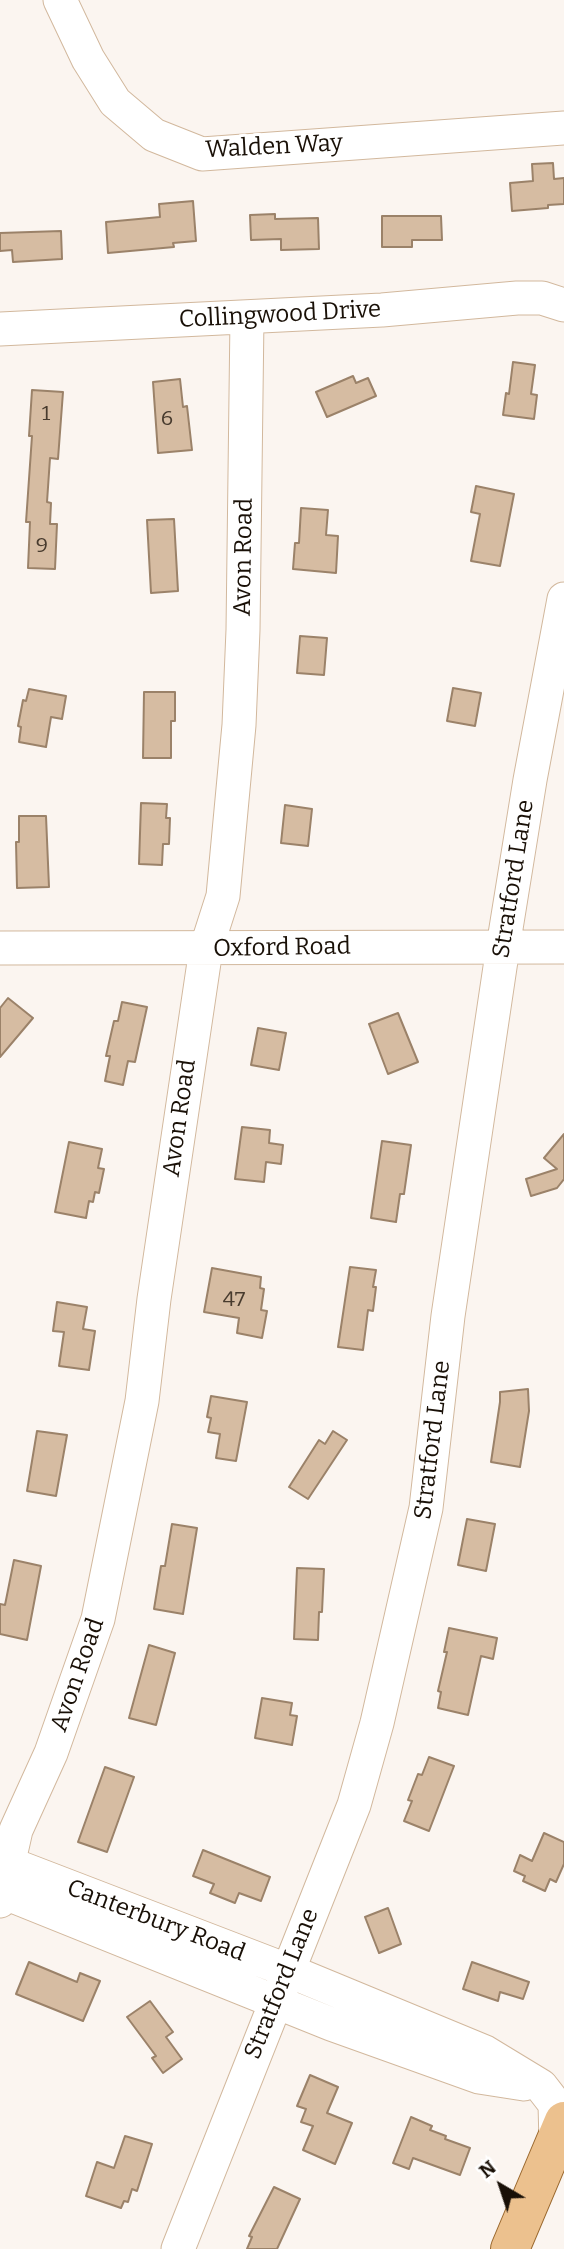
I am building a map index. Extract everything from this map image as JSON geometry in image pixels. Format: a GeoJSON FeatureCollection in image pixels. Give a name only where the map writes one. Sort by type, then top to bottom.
{"type":"FeatureCollection","features":[{"type":"Feature","properties":{"kind":"main road"},"geometry":{"type":"LineString","coordinates":[[510,2249],[561,2138]]}},
{"type":"Feature","properties":{"kind":"street","name":"Walden Way"},"geometry":{"type":"LineString","coordinates":[[60,0],[88,59],[115,102],[154,135],[202,154],[564,128]]}},
{"type":"Feature","properties":{"kind":"street","name":"Collingwood Drive"},"geometry":{"type":"LineString","coordinates":[[0,330],[382,310],[517,299],[542,298],[562,304]]}},
{"type":"Feature","properties":{"kind":"street","name":"Avon Road"},"geometry":{"type":"LineString","coordinates":[[2,1882],[16,1830],[51,1753],[98,1619],[142,1401],[156,1285],[206,949],[223,896],[239,725],[243,630],[247,317]]}},
{"type":"Feature","properties":{"kind":"street","name":"Stratford Lane"},"geometry":{"type":"LineString","coordinates":[[178,2249],[354,1805],[377,1723],[426,1508],[448,1316],[503,947],[530,780],[564,599]]}},
{"type":"Feature","properties":{"kind":"street","name":"Oxford Road"},"geometry":{"type":"LineString","coordinates":[[0,948],[564,947]]}},
{"type":"Feature","properties":{"kind":"street","name":"Canterbury Road"},"geometry":{"type":"LineString","coordinates":[[2,1882],[289,1971],[485,2052],[541,2087]]}},
{"type":"Feature","properties":{"kind":"street","name":"Canterbury Road"},"geometry":{"type":"LineString","coordinates":[[2,1882],[331,2024],[479,2077],[541,2087]]}},
{"type":"Feature","properties":{"kind":"street"},"geometry":{"type":"LineString","coordinates":[[541,2087],[555,2104],[561,2138]]}},
{"type":"Feature","properties":{"kind":"building"},"geometry":{"type":"Polygon","coordinates":[[[553,163],[554,179],[564,178],[564,204],[512,211],[510,183],[533,181],[532,164],[553,163]]]}},
{"type":"Feature","properties":{"kind":"building"},"geometry":{"type":"Polygon","coordinates":[[[193,201],[196,241],[173,243],[174,247],[108,253],[106,222],[160,217],[159,204],[193,201]]]}},
{"type":"Feature","properties":{"kind":"building"},"geometry":{"type":"Polygon","coordinates":[[[275,214],[275,219],[318,218],[319,249],[281,250],[281,239],[251,240],[250,215],[275,214]]]}},
{"type":"Feature","properties":{"kind":"building"},"geometry":{"type":"Polygon","coordinates":[[[382,216],[441,216],[442,240],[412,240],[412,247],[382,247],[382,216]]]}},
{"type":"Feature","properties":{"kind":"building"},"geometry":{"type":"Polygon","coordinates":[[[61,231],[62,259],[13,262],[12,250],[0,251],[0,233],[61,231]]]}},
{"type":"Feature","properties":{"kind":"building"},"geometry":{"type":"Polygon","coordinates":[[[513,362],[535,365],[531,394],[537,395],[534,419],[503,415],[513,362]]]}},
{"type":"Feature","properties":{"kind":"building"},"geometry":{"type":"Polygon","coordinates":[[[353,376],[356,383],[368,378],[376,396],[327,417],[316,392],[353,376]]]}},
{"type":"Feature","properties":{"kind":"building"},"geometry":{"type":"Polygon","coordinates":[[[180,379],[183,407],[187,406],[192,450],[158,453],[153,382],[180,379]]]}},
{"type":"Feature","properties":{"kind":"building"},"geometry":{"type":"Polygon","coordinates":[[[32,390],[63,392],[58,459],[50,458],[47,502],[51,503],[50,524],[57,524],[55,569],[28,568],[30,522],[26,522],[32,390]]]}},
{"type":"Feature","properties":{"kind":"building"},"geometry":{"type":"Polygon","coordinates":[[[476,486],[514,494],[500,566],[471,561],[480,514],[471,512],[476,486]]]}},
{"type":"Feature","properties":{"kind":"building"},"geometry":{"type":"Polygon","coordinates":[[[301,508],[328,510],[326,535],[338,536],[336,573],[293,569],[295,543],[299,543],[301,508]]]}},
{"type":"Feature","properties":{"kind":"building"},"geometry":{"type":"Polygon","coordinates":[[[174,519],[178,591],[151,593],[147,520],[174,519]]]}},
{"type":"Feature","properties":{"kind":"building"},"geometry":{"type":"Polygon","coordinates":[[[300,636],[327,638],[324,675],[297,673],[300,636]]]}},
{"type":"Feature","properties":{"kind":"building"},"geometry":{"type":"Polygon","coordinates":[[[453,688],[481,693],[475,726],[447,721],[453,688]]]}},
{"type":"Feature","properties":{"kind":"building"},"geometry":{"type":"Polygon","coordinates":[[[29,689],[66,696],[62,719],[51,717],[46,747],[19,742],[21,727],[18,726],[23,700],[26,701],[29,689]]]}},
{"type":"Feature","properties":{"kind":"building"},"geometry":{"type":"Polygon","coordinates":[[[144,692],[175,692],[175,721],[171,721],[171,758],[143,758],[144,692]]]}},
{"type":"Feature","properties":{"kind":"building"},"geometry":{"type":"Polygon","coordinates":[[[141,803],[167,804],[166,818],[170,818],[169,844],[163,844],[162,865],[139,864],[141,803]]]}},
{"type":"Feature","properties":{"kind":"building"},"geometry":{"type":"Polygon","coordinates":[[[285,805],[312,809],[308,846],[281,843],[285,805]]]}},
{"type":"Feature","properties":{"kind":"building"},"geometry":{"type":"Polygon","coordinates":[[[19,816],[46,816],[49,887],[17,888],[16,842],[19,842],[19,816]]]}},
{"type":"Feature","properties":{"kind":"building"},"geometry":{"type":"Polygon","coordinates":[[[8,998],[33,1018],[0,1057],[0,1008],[8,998]]]}},
{"type":"Feature","properties":{"kind":"building"},"geometry":{"type":"Polygon","coordinates":[[[122,1002],[147,1007],[135,1062],[128,1061],[123,1085],[105,1081],[110,1056],[106,1056],[114,1021],[118,1021],[122,1002]]]}},
{"type":"Feature","properties":{"kind":"building"},"geometry":{"type":"Polygon","coordinates":[[[398,1013],[418,1062],[388,1074],[369,1024],[398,1013]]]}},
{"type":"Feature","properties":{"kind":"building"},"geometry":{"type":"Polygon","coordinates":[[[258,1028],[286,1033],[279,1070],[251,1065],[258,1028]]]}},
{"type":"Feature","properties":{"kind":"building"},"geometry":{"type":"Polygon","coordinates":[[[242,1127],[270,1130],[269,1143],[283,1145],[281,1164],[266,1162],[264,1182],[235,1179],[242,1127]]]}},
{"type":"Feature","properties":{"kind":"building"},"geometry":{"type":"Polygon","coordinates":[[[564,1134],[564,1179],[557,1188],[531,1196],[526,1179],[557,1169],[544,1158],[564,1134]]]}},
{"type":"Feature","properties":{"kind":"building"},"geometry":{"type":"Polygon","coordinates":[[[382,1141],[411,1145],[404,1194],[400,1194],[396,1222],[371,1218],[382,1141]]]}},
{"type":"Feature","properties":{"kind":"building"},"geometry":{"type":"Polygon","coordinates":[[[69,1142],[102,1149],[98,1168],[104,1169],[99,1193],[95,1192],[93,1202],[89,1201],[86,1218],[55,1212],[69,1142]]]}},
{"type":"Feature","properties":{"kind":"building"},"geometry":{"type":"Polygon","coordinates":[[[350,1267],[376,1270],[373,1311],[368,1310],[363,1350],[338,1347],[350,1267]]]}},
{"type":"Feature","properties":{"kind":"building"},"geometry":{"type":"Polygon","coordinates":[[[212,1268],[261,1277],[260,1288],[264,1289],[261,1310],[267,1311],[262,1338],[237,1333],[239,1318],[204,1312],[212,1268]]]}},
{"type":"Feature","properties":{"kind":"building"},"geometry":{"type":"Polygon","coordinates":[[[57,1302],[87,1307],[83,1329],[95,1331],[89,1370],[59,1366],[64,1332],[53,1331],[57,1302]]]}},
{"type":"Feature","properties":{"kind":"building"},"geometry":{"type":"Polygon","coordinates":[[[528,1389],[529,1411],[520,1467],[491,1462],[500,1392],[528,1389]]]}},
{"type":"Feature","properties":{"kind":"building"},"geometry":{"type":"Polygon","coordinates":[[[211,1396],[247,1402],[236,1461],[216,1458],[220,1434],[208,1432],[211,1418],[207,1417],[211,1396]]]}},
{"type":"Feature","properties":{"kind":"building"},"geometry":{"type":"Polygon","coordinates":[[[37,1431],[67,1435],[56,1496],[27,1491],[37,1431]]]}},
{"type":"Feature","properties":{"kind":"building"},"geometry":{"type":"Polygon","coordinates":[[[333,1431],[347,1440],[308,1499],[289,1487],[319,1440],[325,1444],[333,1431]]]}},
{"type":"Feature","properties":{"kind":"building"},"geometry":{"type":"Polygon","coordinates":[[[467,1519],[495,1524],[486,1571],[458,1565],[467,1519]]]}},
{"type":"Feature","properties":{"kind":"building"},"geometry":{"type":"Polygon","coordinates":[[[172,1524],[197,1528],[183,1614],[154,1609],[172,1524]]]}},
{"type":"Feature","properties":{"kind":"building"},"geometry":{"type":"Polygon","coordinates":[[[14,1560],[41,1566],[27,1640],[0,1634],[0,1604],[5,1605],[14,1560]]]}},
{"type":"Feature","properties":{"kind":"building"},"geometry":{"type":"Polygon","coordinates":[[[297,1568],[324,1569],[318,1640],[294,1639],[297,1568]]]}},
{"type":"Feature","properties":{"kind":"building"},"geometry":{"type":"Polygon","coordinates":[[[449,1628],[497,1638],[493,1659],[481,1656],[468,1715],[438,1708],[441,1692],[438,1691],[447,1652],[444,1652],[449,1628]]]}},
{"type":"Feature","properties":{"kind":"building"},"geometry":{"type":"Polygon","coordinates":[[[149,1645],[175,1653],[156,1725],[129,1718],[149,1645]]]}},
{"type":"Feature","properties":{"kind":"building"},"geometry":{"type":"Polygon","coordinates":[[[262,1698],[292,1703],[290,1715],[297,1716],[292,1745],[255,1738],[262,1698]]]}},
{"type":"Feature","properties":{"kind":"building"},"geometry":{"type":"Polygon","coordinates":[[[429,1757],[454,1766],[429,1831],[404,1821],[412,1801],[408,1800],[418,1774],[422,1775],[429,1757]]]}},
{"type":"Feature","properties":{"kind":"building"},"geometry":{"type":"Polygon","coordinates":[[[105,1767],[134,1777],[107,1852],[78,1842],[105,1767]]]}},
{"type":"Feature","properties":{"kind":"building"},"geometry":{"type":"Polygon","coordinates":[[[544,1833],[564,1842],[564,1864],[556,1882],[550,1879],[545,1891],[523,1881],[525,1876],[514,1871],[520,1855],[532,1861],[544,1833]]]}},
{"type":"Feature","properties":{"kind":"building"},"geometry":{"type":"Polygon","coordinates":[[[203,1850],[270,1877],[261,1901],[239,1893],[235,1903],[210,1893],[214,1884],[193,1876],[203,1850]]]}},
{"type":"Feature","properties":{"kind":"building"},"geometry":{"type":"Polygon","coordinates":[[[388,1908],[401,1944],[379,1953],[365,1917],[388,1908]]]}},
{"type":"Feature","properties":{"kind":"building"},"geometry":{"type":"Polygon","coordinates":[[[29,1962],[77,1982],[80,1973],[100,1981],[83,2021],[16,1994],[29,1962]]]}},
{"type":"Feature","properties":{"kind":"building"},"geometry":{"type":"Polygon","coordinates":[[[472,1962],[529,1982],[523,1999],[500,1992],[498,2001],[463,1989],[472,1962]]]}},
{"type":"Feature","properties":{"kind":"building"},"geometry":{"type":"Polygon","coordinates":[[[150,2001],[173,2032],[166,2037],[182,2059],[163,2073],[152,2058],[156,2056],[127,2017],[150,2001]]]}},
{"type":"Feature","properties":{"kind":"building"},"geometry":{"type":"Polygon","coordinates":[[[310,2075],[338,2087],[327,2113],[352,2123],[335,2164],[303,2150],[313,2126],[301,2122],[306,2109],[297,2106],[310,2075]]]}},
{"type":"Feature","properties":{"kind":"building"},"geometry":{"type":"Polygon","coordinates":[[[411,2117],[432,2126],[430,2130],[446,2136],[445,2139],[470,2148],[460,2175],[413,2158],[409,2169],[393,2163],[411,2117]]]}},
{"type":"Feature","properties":{"kind":"building"},"geometry":{"type":"Polygon","coordinates":[[[125,2136],[152,2144],[137,2191],[132,2189],[128,2202],[124,2201],[121,2208],[86,2196],[97,2162],[114,2168],[125,2136]]]}},
{"type":"Feature","properties":{"kind":"building"},"geometry":{"type":"Polygon","coordinates":[[[274,2187],[300,2199],[277,2249],[247,2249],[252,2237],[249,2236],[274,2187]]]}}]}
